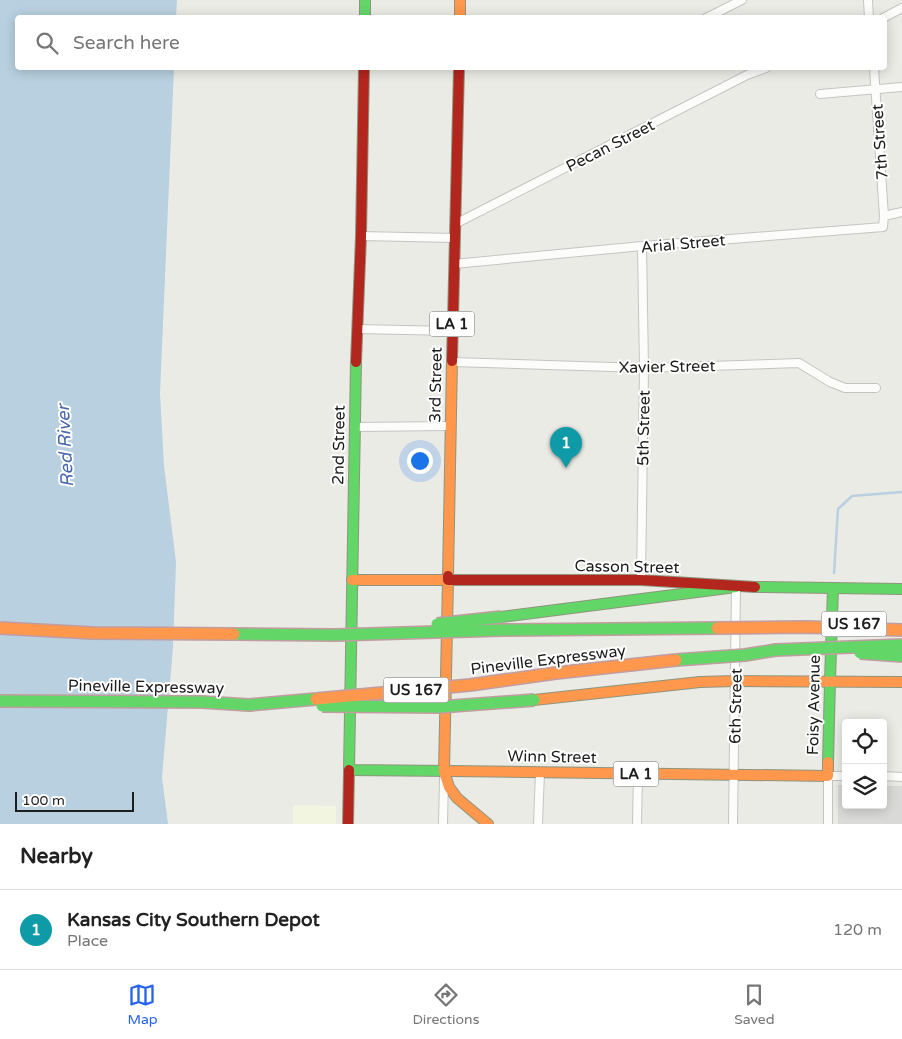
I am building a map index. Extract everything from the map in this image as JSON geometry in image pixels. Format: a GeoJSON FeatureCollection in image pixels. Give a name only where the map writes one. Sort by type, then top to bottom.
{"type":"FeatureCollection","features":[{"type":"Feature","properties":{"kind":"main road"},"geometry":{"type":"LineString","coordinates":[[365,0],[365,15]]}},
{"type":"Feature","properties":{"kind":"main road"},"geometry":{"type":"LineString","coordinates":[[460,0],[460,15]]}},
{"type":"Feature","properties":{"kind":"main road","name":"2nd Street"},"geometry":{"type":"LineString","coordinates":[[348,824],[354,427],[361,236],[364,70]]}},
{"type":"Feature","properties":{"kind":"main road","name":"3rd Street"},"geometry":{"type":"LineString","coordinates":[[444,771],[458,70]]}},
{"type":"Feature","properties":{"kind":"main road","name":"Casson Street"},"geometry":{"type":"LineString","coordinates":[[352,580],[641,580],[736,588],[902,589]]}},
{"type":"Feature","properties":{"kind":"main road"},"geometry":{"type":"LineString","coordinates":[[335,635],[736,588]]}},
{"type":"Feature","properties":{"kind":"main road","name":"Foisy Avenue"},"geometry":{"type":"LineString","coordinates":[[828,776],[833,588]]}},
{"type":"Feature","properties":{"kind":"main road","name":"US 167"},"geometry":{"type":"LineString","coordinates":[[805,627],[902,621]]}},
{"type":"Feature","properties":{"kind":"main road"},"geometry":{"type":"LineString","coordinates":[[805,627],[902,630]]}},
{"type":"Feature","properties":{"kind":"main road","name":"Pineville Expressway"},"geometry":{"type":"LineString","coordinates":[[0,628],[93,633],[335,635],[504,630],[805,627]]}},
{"type":"Feature","properties":{"kind":"main road","name":"US 167"},"geometry":{"type":"LineString","coordinates":[[829,649],[902,645]]}},
{"type":"Feature","properties":{"kind":"main road"},"geometry":{"type":"LineString","coordinates":[[829,649],[853,653],[902,656]]}},
{"type":"Feature","properties":{"kind":"main road","name":"Pineville Expressway"},"geometry":{"type":"LineString","coordinates":[[0,701],[202,702],[249,705],[470,685],[556,673],[696,658],[745,655],[776,650],[829,649]]}},
{"type":"Feature","properties":{"kind":"main road"},"geometry":{"type":"LineString","coordinates":[[249,705],[372,708],[439,707],[534,700],[700,682],[902,682]]}},
{"type":"Feature","properties":{"kind":"main road","name":"Winn Street"},"geometry":{"type":"LineString","coordinates":[[349,770],[828,776]]}},
{"type":"Feature","properties":{"kind":"main road"},"geometry":{"type":"LineString","coordinates":[[444,771],[449,787],[457,798],[488,824]]}},
{"type":"Feature","properties":{"kind":"street"},"geometry":{"type":"LineString","coordinates":[[712,15],[742,0]]}},
{"type":"Feature","properties":{"kind":"street"},"geometry":{"type":"LineString","coordinates":[[868,0],[869,15]]}},
{"type":"Feature","properties":{"kind":"street"},"geometry":{"type":"LineString","coordinates":[[887,16],[902,8]]}},
{"type":"Feature","properties":{"kind":"street","name":"Pecan Street"},"geometry":{"type":"LineString","coordinates":[[455,224],[761,70]]}},
{"type":"Feature","properties":{"kind":"street","name":"7th Street"},"geometry":{"type":"LineString","coordinates":[[874,70],[884,216]]}},
{"type":"Feature","properties":{"kind":"street"},"geometry":{"type":"LineString","coordinates":[[820,94],[902,87]]}},
{"type":"Feature","properties":{"kind":"street","name":"Arial Street"},"geometry":{"type":"LineString","coordinates":[[454,264],[642,246],[883,227],[884,216],[902,212]]}},
{"type":"Feature","properties":{"kind":"street"},"geometry":{"type":"LineString","coordinates":[[361,236],[455,238]]}},
{"type":"Feature","properties":{"kind":"street","name":"5th Street"},"geometry":{"type":"LineString","coordinates":[[641,580],[644,368],[642,246]]}},
{"type":"Feature","properties":{"kind":"street"},"geometry":{"type":"LineString","coordinates":[[357,329],[452,332]]}},
{"type":"Feature","properties":{"kind":"street","name":"Xavier Street"},"geometry":{"type":"LineString","coordinates":[[452,362],[644,368],[799,363],[830,382],[845,388],[876,388]]}},
{"type":"Feature","properties":{"kind":"street"},"geometry":{"type":"LineString","coordinates":[[354,427],[450,426]]}},
{"type":"Feature","properties":{"kind":"street","name":"6th Street"},"geometry":{"type":"LineString","coordinates":[[733,824],[736,588]]}},
{"type":"Feature","properties":{"kind":"street","name":"3rd Street"},"geometry":{"type":"LineString","coordinates":[[443,824],[444,771]]}},
{"type":"Feature","properties":{"kind":"street"},"geometry":{"type":"LineString","coordinates":[[538,824],[540,772]]}},
{"type":"Feature","properties":{"kind":"street"},"geometry":{"type":"LineString","coordinates":[[637,824],[638,774]]}},
{"type":"Feature","properties":{"kind":"street","name":"Winn Street"},"geometry":{"type":"LineString","coordinates":[[828,776],[842,776]]}},
{"type":"Feature","properties":{"kind":"street","name":"Foisy Avenue"},"geometry":{"type":"LineString","coordinates":[[828,776],[828,824]]}},
{"type":"Feature","properties":{"kind":"street"},"geometry":{"type":"LineString","coordinates":[[887,776],[902,776]]}},
{"type":"Feature","properties":{"kind":"shaded area"},"geometry":{"type":"Polygon","coordinates":[[[838,785],[842,785],[842,809],[887,809],[887,786],[902,786],[902,824],[838,824],[838,785]]]}},
{"type":"Feature","properties":{"kind":"shaded area"},"geometry":{"type":"Polygon","coordinates":[[[841,788],[842,809],[887,809],[887,788],[895,788],[895,818],[882,817],[882,824],[840,824],[841,788]]]}},
{"type":"Feature","properties":{"kind":"shaded area"},"geometry":{"type":"Polygon","coordinates":[[[293,805],[336,806],[336,824],[293,824],[293,805]]]}},
{"type":"Feature","properties":{"kind":"water","name":"Red River"},"geometry":{"type":"Polygon","coordinates":[[[0,0],[177,0],[176,15],[15,15],[15,70],[174,70],[160,393],[164,466],[176,562],[173,647],[162,777],[168,824],[0,824],[0,0]]]}},
{"type":"Feature","properties":{"kind":"waterway"},"geometry":{"type":"LineString","coordinates":[[834,573],[838,509],[852,496],[902,492]]}},
{"type":"Feature","properties":{"kind":"traffic: fast"},"geometry":{"type":"LineString","coordinates":[[365,0],[365,15]]}},
{"type":"Feature","properties":{"kind":"traffic: fast"},"geometry":{"type":"LineString","coordinates":[[356,362],[349,770],[452,771]]}},
{"type":"Feature","properties":{"kind":"traffic: fast"},"geometry":{"type":"LineString","coordinates":[[501,617],[736,587]]}},
{"type":"Feature","properties":{"kind":"traffic: fast"},"geometry":{"type":"LineString","coordinates":[[755,587],[902,589]]}},
{"type":"Feature","properties":{"kind":"traffic: fast"},"geometry":{"type":"LineString","coordinates":[[830,681],[833,588]]}},
{"type":"Feature","properties":{"kind":"traffic: fast"},"geometry":{"type":"LineString","coordinates":[[437,624],[501,617]]}},
{"type":"Feature","properties":{"kind":"traffic: fast"},"geometry":{"type":"LineString","coordinates":[[234,634],[335,635],[503,630],[717,628]]}},
{"type":"Feature","properties":{"kind":"traffic: fast"},"geometry":{"type":"LineString","coordinates":[[676,660],[745,655],[776,650],[902,645]]}},
{"type":"Feature","properties":{"kind":"traffic: fast"},"geometry":{"type":"LineString","coordinates":[[860,653],[902,656]]}},
{"type":"Feature","properties":{"kind":"traffic: fast"},"geometry":{"type":"LineString","coordinates":[[828,762],[830,681]]}},
{"type":"Feature","properties":{"kind":"traffic: fast"},"geometry":{"type":"LineString","coordinates":[[0,701],[202,702],[249,705],[316,699]]}},
{"type":"Feature","properties":{"kind":"traffic: fast"},"geometry":{"type":"LineString","coordinates":[[322,706],[439,707],[534,700]]}},
{"type":"Feature","properties":{"kind":"traffic: slow"},"geometry":{"type":"LineString","coordinates":[[460,0],[460,15]]}},
{"type":"Feature","properties":{"kind":"traffic: slow"},"geometry":{"type":"LineString","coordinates":[[448,576],[452,361]]}},
{"type":"Feature","properties":{"kind":"traffic: slow"},"geometry":{"type":"LineString","coordinates":[[352,580],[448,580],[444,771],[449,787],[457,798],[488,824]]}},
{"type":"Feature","properties":{"kind":"traffic: slow"},"geometry":{"type":"LineString","coordinates":[[717,628],[805,627],[902,630]]}},
{"type":"Feature","properties":{"kind":"traffic: slow"},"geometry":{"type":"LineString","coordinates":[[0,628],[93,633],[234,634]]}},
{"type":"Feature","properties":{"kind":"traffic: slow"},"geometry":{"type":"LineString","coordinates":[[316,699],[470,685],[556,673],[676,660]]}},
{"type":"Feature","properties":{"kind":"traffic: slow"},"geometry":{"type":"LineString","coordinates":[[735,681],[902,682]]}},
{"type":"Feature","properties":{"kind":"traffic: slow"},"geometry":{"type":"LineString","coordinates":[[534,700],[700,682],[735,681]]}},
{"type":"Feature","properties":{"kind":"traffic: slow"},"geometry":{"type":"LineString","coordinates":[[452,771],[828,776],[828,762]]}},
{"type":"Feature","properties":{"kind":"traffic: jam"},"geometry":{"type":"LineString","coordinates":[[356,362],[361,236],[364,70]]}},
{"type":"Feature","properties":{"kind":"traffic: jam"},"geometry":{"type":"LineString","coordinates":[[452,361],[459,70]]}},
{"type":"Feature","properties":{"kind":"traffic: jam"},"geometry":{"type":"LineString","coordinates":[[448,576],[448,580],[641,580],[755,587]]}},
{"type":"Feature","properties":{"kind":"traffic: jam"},"geometry":{"type":"LineString","coordinates":[[348,824],[349,770]]}},
{"type":"Feature","properties":{"kind":"place","name":"Kansas City Southern Depot"},"geometry":{"type":"Point","coordinates":[566,468]}}]}
